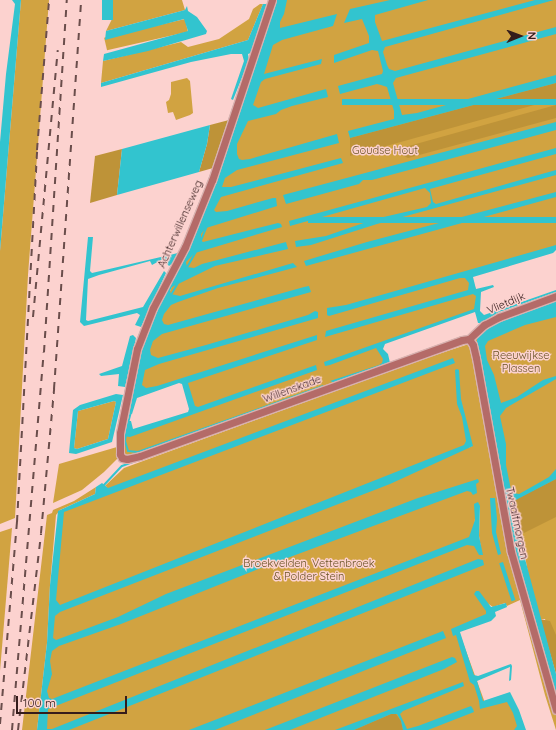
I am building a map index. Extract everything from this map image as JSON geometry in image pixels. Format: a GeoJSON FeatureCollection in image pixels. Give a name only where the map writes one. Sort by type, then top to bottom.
{"type":"FeatureCollection","features":[{"type":"Feature","properties":{"kind":"street","name":"Achterwillenseweg"},"geometry":{"type":"LineString","coordinates":[[122,458],[119,449],[120,433],[137,349],[153,308],[185,247],[212,180],[272,0]]}},
{"type":"Feature","properties":{"kind":"street","name":"Vlietdijk"},"geometry":{"type":"LineString","coordinates":[[469,339],[484,325],[499,317],[556,296]]}},
{"type":"Feature","properties":{"kind":"street","name":"Willenskade"},"geometry":{"type":"LineString","coordinates":[[122,458],[127,459],[140,456],[462,340],[469,339]]}},
{"type":"Feature","properties":{"kind":"street","name":"Twaalfmorgen"},"geometry":{"type":"LineString","coordinates":[[469,339],[473,345],[476,358],[511,552],[556,710]]}},
{"type":"Feature","properties":{"kind":"green space"},"geometry":{"type":"Polygon","coordinates":[[[21,0],[49,0],[28,275],[15,518],[0,524],[0,251],[21,0]]]}},
{"type":"Feature","properties":{"kind":"green space"},"geometry":{"type":"Polygon","coordinates":[[[113,0],[182,0],[185,10],[106,31],[112,19],[113,0]]]}},
{"type":"Feature","properties":{"kind":"green space","name":"Goudse Hout"},"geometry":{"type":"Polygon","coordinates":[[[273,0],[556,0],[556,248],[470,274],[477,292],[478,309],[380,343],[386,364],[129,456],[124,454],[121,449],[123,436],[193,412],[183,380],[137,392],[137,373],[170,291],[221,175],[273,0]]]}},
{"type":"Feature","properties":{"kind":"green space"},"geometry":{"type":"Polygon","coordinates":[[[260,4],[263,4],[248,40],[101,83],[103,61],[181,42],[188,47],[219,39],[249,19],[253,9],[260,4]]]}},
{"type":"Feature","properties":{"kind":"green space"},"geometry":{"type":"Polygon","coordinates":[[[185,19],[188,32],[107,50],[104,38],[185,19]]]}},
{"type":"Feature","properties":{"kind":"green space"},"geometry":{"type":"Polygon","coordinates":[[[187,78],[190,81],[193,113],[176,120],[173,112],[168,113],[166,102],[169,100],[171,94],[171,82],[187,78]]]}},
{"type":"Feature","properties":{"kind":"green space","name":"Reeuwijkse Plassen"},"geometry":{"type":"Polygon","coordinates":[[[556,307],[556,655],[545,619],[540,619],[528,573],[521,534],[504,476],[481,341],[556,307]]]}},
{"type":"Feature","properties":{"kind":"green space","name":"Broekvelden, Vettenbroek & Polder Stein"},"geometry":{"type":"Polygon","coordinates":[[[481,332],[477,337],[478,354],[556,701],[556,730],[545,695],[520,600],[507,606],[505,603],[493,607],[487,603],[489,614],[458,629],[485,703],[509,696],[519,713],[525,730],[41,730],[60,511],[100,495],[107,487],[105,486],[124,468],[420,360],[469,344],[478,333],[481,332]],[[461,401],[468,448],[472,446],[461,401]],[[480,506],[475,518],[474,539],[482,555],[479,536],[480,506]]]}},
{"type":"Feature","properties":{"kind":"green space"},"geometry":{"type":"Polygon","coordinates":[[[114,401],[116,402],[108,439],[77,449],[74,448],[78,411],[114,401]]]}},
{"type":"Feature","properties":{"kind":"green space"},"geometry":{"type":"Polygon","coordinates":[[[117,447],[118,458],[104,472],[82,490],[53,503],[59,464],[117,447]]]}},
{"type":"Feature","properties":{"kind":"green space"},"geometry":{"type":"Polygon","coordinates":[[[96,487],[95,494],[60,510],[56,515],[47,643],[37,730],[22,730],[47,515],[52,513],[53,510],[74,501],[96,487]]]}},
{"type":"Feature","properties":{"kind":"green space"},"geometry":{"type":"Polygon","coordinates":[[[12,528],[0,671],[0,532],[12,528]]]}},
{"type":"Feature","properties":{"kind":"shaded area"},"geometry":{"type":"Polygon","coordinates":[[[556,83],[556,99],[350,156],[350,138],[556,83]]]}},
{"type":"Feature","properties":{"kind":"shaded area"},"geometry":{"type":"Polygon","coordinates":[[[556,105],[556,118],[408,158],[398,149],[556,105]]]}},
{"type":"Feature","properties":{"kind":"shaded area"},"geometry":{"type":"Polygon","coordinates":[[[229,120],[213,168],[199,172],[207,144],[210,125],[229,120]]]}},
{"type":"Feature","properties":{"kind":"shaded area"},"geometry":{"type":"Polygon","coordinates":[[[122,149],[117,195],[90,203],[95,156],[122,149]]]}},
{"type":"Feature","properties":{"kind":"shaded area"},"geometry":{"type":"Polygon","coordinates":[[[556,479],[556,517],[520,535],[511,507],[511,502],[556,479]]]}},
{"type":"Feature","properties":{"kind":"shaded area"},"geometry":{"type":"Polygon","coordinates":[[[540,619],[550,621],[556,635],[556,674],[540,619]]]}},
{"type":"Feature","properties":{"kind":"shaded area"},"geometry":{"type":"Polygon","coordinates":[[[391,714],[396,714],[401,721],[403,730],[354,730],[391,714]]]}},
{"type":"Feature","properties":{"kind":"water"},"geometry":{"type":"Polygon","coordinates":[[[12,0],[21,0],[0,251],[0,142],[6,74],[15,4],[12,0]]]}},
{"type":"Feature","properties":{"kind":"water"},"geometry":{"type":"Polygon","coordinates":[[[102,0],[113,0],[113,20],[102,20],[102,0]]]}},
{"type":"Feature","properties":{"kind":"water"},"geometry":{"type":"Polygon","coordinates":[[[275,0],[287,0],[284,14],[280,22],[280,28],[337,14],[333,26],[282,40],[273,45],[264,74],[322,59],[321,64],[265,79],[261,82],[253,105],[258,108],[326,89],[328,97],[292,106],[281,110],[276,114],[248,121],[237,144],[237,154],[239,159],[250,159],[337,134],[339,143],[237,170],[225,178],[222,187],[231,187],[341,158],[343,163],[221,197],[214,210],[216,212],[227,211],[273,198],[276,198],[277,206],[206,228],[201,234],[201,240],[203,242],[278,223],[281,224],[282,227],[195,253],[186,262],[187,267],[194,268],[202,264],[286,242],[288,249],[215,266],[172,287],[170,291],[171,294],[180,296],[293,263],[297,267],[218,288],[178,302],[171,305],[164,314],[162,320],[164,324],[168,325],[309,286],[311,292],[162,334],[153,341],[150,350],[151,355],[158,358],[308,315],[315,311],[318,312],[318,318],[159,364],[145,370],[142,385],[146,388],[157,386],[317,335],[317,340],[188,383],[195,406],[198,407],[316,365],[317,370],[130,437],[123,436],[126,421],[131,421],[133,429],[188,412],[189,409],[182,384],[179,383],[137,398],[132,414],[128,413],[138,357],[146,335],[215,180],[275,0]]]}},
{"type":"Feature","properties":{"kind":"water"},"geometry":{"type":"Polygon","coordinates":[[[390,0],[428,0],[375,15],[375,22],[382,41],[535,0],[554,0],[385,47],[383,52],[387,65],[389,69],[395,71],[556,27],[556,34],[396,78],[393,83],[402,115],[417,113],[556,75],[556,83],[350,138],[348,131],[394,119],[394,111],[387,87],[381,85],[377,84],[340,94],[338,86],[382,74],[383,71],[378,51],[372,50],[334,63],[334,55],[369,43],[369,36],[362,19],[344,23],[350,9],[390,0]]]}},
{"type":"Feature","properties":{"kind":"water"},"geometry":{"type":"Polygon","coordinates":[[[263,4],[268,4],[251,53],[248,54],[249,60],[233,100],[231,99],[244,61],[242,54],[231,54],[191,62],[101,87],[101,83],[248,40],[263,4]]]}},
{"type":"Feature","properties":{"kind":"water"},"geometry":{"type":"Polygon","coordinates":[[[187,6],[188,11],[197,17],[207,31],[206,34],[148,51],[103,61],[104,54],[188,31],[184,19],[105,40],[106,31],[185,10],[187,6]]]}},
{"type":"Feature","properties":{"kind":"water"},"geometry":{"type":"Polygon","coordinates":[[[342,99],[556,99],[556,105],[342,105],[342,99]]]}},
{"type":"Feature","properties":{"kind":"water"},"geometry":{"type":"Polygon","coordinates":[[[556,122],[556,130],[372,180],[363,180],[359,184],[286,204],[283,195],[556,122]]]}},
{"type":"Feature","properties":{"kind":"water"},"geometry":{"type":"Polygon","coordinates":[[[210,125],[207,144],[199,172],[117,195],[122,149],[210,125]]]}},
{"type":"Feature","properties":{"kind":"water"},"geometry":{"type":"Polygon","coordinates":[[[556,148],[556,154],[430,189],[433,202],[436,204],[556,170],[556,175],[377,224],[311,245],[296,247],[295,241],[326,236],[375,219],[427,207],[431,203],[430,193],[425,188],[290,226],[289,221],[556,148]]]}},
{"type":"Feature","properties":{"kind":"water"},"geometry":{"type":"Polygon","coordinates":[[[556,192],[556,197],[306,266],[304,261],[367,242],[556,192]]]}},
{"type":"Feature","properties":{"kind":"water"},"geometry":{"type":"Polygon","coordinates":[[[308,217],[556,217],[556,223],[308,223],[308,217]]]}},
{"type":"Feature","properties":{"kind":"water"},"geometry":{"type":"Polygon","coordinates":[[[88,237],[93,237],[90,271],[92,273],[178,253],[175,261],[169,266],[163,259],[152,265],[150,261],[88,279],[86,320],[88,321],[143,307],[164,271],[166,273],[141,327],[135,325],[140,315],[137,313],[84,326],[80,322],[88,237]]]}},
{"type":"Feature","properties":{"kind":"water"},"geometry":{"type":"Polygon","coordinates":[[[556,245],[556,250],[553,253],[473,277],[476,289],[493,285],[494,287],[481,292],[480,311],[484,315],[556,290],[556,292],[499,312],[481,323],[478,323],[475,312],[385,344],[383,349],[388,354],[390,363],[335,383],[330,381],[379,365],[382,363],[383,359],[376,348],[330,365],[325,366],[324,362],[474,309],[476,296],[473,294],[325,337],[326,331],[468,290],[469,283],[465,278],[460,278],[329,316],[327,315],[327,308],[346,305],[556,245]]]}},
{"type":"Feature","properties":{"kind":"water"},"geometry":{"type":"Polygon","coordinates":[[[556,298],[556,317],[525,325],[488,341],[485,346],[487,360],[494,375],[501,403],[517,397],[543,380],[556,376],[556,379],[506,408],[500,416],[506,444],[506,465],[511,490],[514,493],[519,494],[549,477],[556,469],[556,479],[512,502],[511,507],[556,674],[556,701],[517,568],[477,337],[493,324],[556,298]]]}},
{"type":"Feature","properties":{"kind":"water"},"geometry":{"type":"Polygon","coordinates":[[[133,335],[136,338],[125,387],[118,386],[119,374],[101,376],[99,374],[122,366],[130,336],[133,335]]]}},
{"type":"Feature","properties":{"kind":"water"},"geometry":{"type":"Polygon","coordinates":[[[453,358],[455,363],[64,512],[56,600],[60,605],[464,445],[466,441],[462,417],[457,404],[455,370],[459,370],[461,399],[473,446],[390,484],[60,612],[55,616],[53,638],[56,640],[118,617],[166,594],[418,498],[478,479],[479,482],[476,484],[477,493],[473,495],[471,492],[467,491],[266,566],[121,624],[59,646],[52,651],[50,661],[52,674],[47,691],[49,698],[52,699],[469,537],[475,520],[474,504],[478,502],[480,506],[479,536],[483,555],[479,555],[474,546],[467,545],[48,709],[47,729],[52,729],[478,559],[483,560],[484,565],[69,730],[37,730],[47,643],[50,585],[58,511],[95,494],[96,487],[102,483],[108,488],[453,358]]]}},
{"type":"Feature","properties":{"kind":"water"},"geometry":{"type":"Polygon","coordinates":[[[116,394],[123,395],[112,442],[76,454],[69,453],[73,410],[80,405],[116,394]],[[114,401],[78,411],[74,448],[77,449],[108,439],[116,402],[114,401]]]}},
{"type":"Feature","properties":{"kind":"water"},"geometry":{"type":"Polygon","coordinates":[[[490,498],[495,498],[497,519],[496,532],[501,554],[498,555],[492,533],[490,498]]]}},
{"type":"Feature","properties":{"kind":"water"},"geometry":{"type":"Polygon","coordinates":[[[503,562],[515,600],[512,601],[499,563],[503,562]]]}},
{"type":"Feature","properties":{"kind":"water"},"geometry":{"type":"Polygon","coordinates":[[[476,591],[479,591],[491,607],[506,603],[507,607],[495,612],[496,616],[491,621],[460,632],[474,675],[478,676],[511,664],[512,666],[511,680],[509,681],[510,667],[477,681],[483,701],[510,692],[519,710],[526,730],[514,730],[517,726],[513,713],[507,702],[480,709],[474,685],[470,682],[456,635],[453,636],[451,629],[486,614],[486,611],[474,594],[476,591]]]}},
{"type":"Feature","properties":{"kind":"water"},"geometry":{"type":"Polygon","coordinates":[[[443,631],[446,638],[215,730],[189,730],[443,631]]]}},
{"type":"Feature","properties":{"kind":"water"},"geometry":{"type":"Polygon","coordinates":[[[452,657],[455,658],[457,662],[444,669],[290,730],[265,730],[452,657]]]}},
{"type":"Feature","properties":{"kind":"water"},"geometry":{"type":"Polygon","coordinates":[[[463,682],[464,686],[403,711],[400,714],[407,729],[471,706],[473,709],[474,712],[428,730],[403,730],[401,721],[397,714],[391,714],[354,730],[335,730],[463,682]]]}},
{"type":"Feature","properties":{"kind":"waterway"},"geometry":{"type":"LineString","coordinates":[[200,243],[207,226]]}},
{"type":"Feature","properties":{"kind":"waterway"},"geometry":{"type":"LineString","coordinates":[[186,269],[196,252]]}},
{"type":"Feature","properties":{"kind":"waterway"},"geometry":{"type":"LineString","coordinates":[[171,295],[178,283]]}},
{"type":"Feature","properties":{"kind":"waterway"},"geometry":{"type":"LineString","coordinates":[[237,425],[456,346]]}},
{"type":"Feature","properties":{"kind":"waterway"},"geometry":{"type":"LineString","coordinates":[[126,435],[125,441],[128,451],[138,452],[323,386]]}},
{"type":"Feature","properties":{"kind":"waterway"},"geometry":{"type":"LineString","coordinates":[[128,423],[131,412]]}},
{"type":"Feature","properties":{"kind":"waterway"},"geometry":{"type":"LineString","coordinates":[[104,485],[122,466],[141,459]]}},
{"type":"Feature","properties":{"kind":"railway"},"geometry":{"type":"LineString","coordinates":[[0,724],[17,522],[37,150],[49,0]]}},
{"type":"Feature","properties":{"kind":"railway"},"geometry":{"type":"LineString","coordinates":[[12,730],[44,352],[67,0]]}},
{"type":"Feature","properties":{"kind":"railway"},"geometry":{"type":"LineString","coordinates":[[18,730],[41,533],[54,389],[81,0]]}},
{"type":"Feature","properties":{"kind":"railway"},"geometry":{"type":"LineString","coordinates":[[33,317],[58,50]]}}]}
